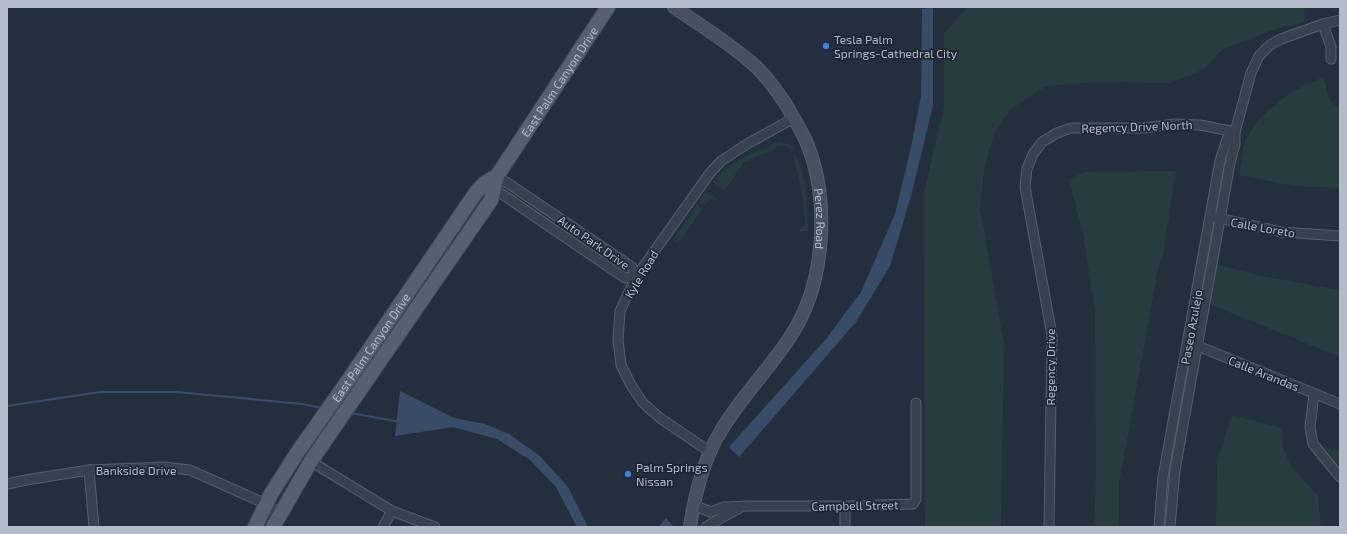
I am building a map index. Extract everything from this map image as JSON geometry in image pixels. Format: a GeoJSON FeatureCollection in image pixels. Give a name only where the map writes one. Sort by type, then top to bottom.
{"type":"FeatureCollection","features":[{"type":"Feature","properties":{"kind":"main road","name":"East Palm Canyon Drive"},"geometry":{"type":"LineString","coordinates":[[273,527],[311,461],[491,200],[492,183],[608,7]]}},
{"type":"Feature","properties":{"kind":"main road","name":"Perez Road"},"geometry":{"type":"LineString","coordinates":[[674,7],[733,47],[755,65],[778,92],[806,141],[815,169],[821,220],[820,244],[815,278],[806,307],[794,333],[720,432],[710,452],[693,505],[690,527]]}},
{"type":"Feature","properties":{"kind":"main road","name":"East Palm Canyon Drive"},"geometry":{"type":"LineString","coordinates":[[255,527],[271,494],[298,452],[476,191],[492,183]]}},
{"type":"Feature","properties":{"kind":"street","name":"Paseo Azulejo"},"geometry":{"type":"LineString","coordinates":[[1170,527],[1175,470],[1197,346],[1215,218],[1220,160],[1227,139],[1235,132],[1251,73],[1259,56],[1270,45],[1282,39],[1323,24],[1340,20]]}},
{"type":"Feature","properties":{"kind":"street"},"geometry":{"type":"LineString","coordinates":[[1323,24],[1331,48],[1331,59]]}},
{"type":"Feature","properties":{"kind":"street","name":"Kyle Road"},"geometry":{"type":"LineString","coordinates":[[710,452],[660,418],[644,403],[631,385],[620,365],[618,340],[620,312],[636,277],[706,177],[721,161],[747,144],[794,118]]}},
{"type":"Feature","properties":{"kind":"street","name":"Regency Drive North"},"geometry":{"type":"LineString","coordinates":[[1042,142],[1057,133],[1071,128],[1144,128],[1176,124],[1200,124],[1235,132]]}},
{"type":"Feature","properties":{"kind":"street","name":"Regency Drive"},"geometry":{"type":"LineString","coordinates":[[1042,142],[1033,154],[1027,169],[1026,187],[1052,335],[1049,527]]}},
{"type":"Feature","properties":{"kind":"street","name":"Auto Park Drive"},"geometry":{"type":"LineString","coordinates":[[492,183],[632,267],[636,277],[625,278],[492,183]]}},
{"type":"Feature","properties":{"kind":"street","name":"Paseo Azulejo"},"geometry":{"type":"LineString","coordinates":[[1159,527],[1163,477],[1188,342],[1215,218]]}},
{"type":"Feature","properties":{"kind":"street","name":"Calle Loreto"},"geometry":{"type":"LineString","coordinates":[[1215,218],[1281,232],[1340,236]]}},
{"type":"Feature","properties":{"kind":"street","name":"Calle Arandas"},"geometry":{"type":"LineString","coordinates":[[1188,342],[1340,404]]}},
{"type":"Feature","properties":{"kind":"street"},"geometry":{"type":"LineString","coordinates":[[1314,394],[1310,427],[1313,444],[1340,477]]}},
{"type":"Feature","properties":{"kind":"street","name":"Campbell Street"},"geometry":{"type":"LineString","coordinates":[[693,505],[711,512],[724,507],[743,506],[913,504],[915,502],[916,403]]}},
{"type":"Feature","properties":{"kind":"street"},"geometry":{"type":"LineString","coordinates":[[298,452],[392,511],[435,527]]}},
{"type":"Feature","properties":{"kind":"street","name":"Bankside Drive"},"geometry":{"type":"LineString","coordinates":[[7,484],[88,470],[164,467],[190,470],[266,504],[281,514]]}},
{"type":"Feature","properties":{"kind":"street"},"geometry":{"type":"LineString","coordinates":[[88,470],[94,527]]}},
{"type":"Feature","properties":{"kind":"street","name":"Campbell Street"},"geometry":{"type":"LineString","coordinates":[[706,527],[743,506]]}},
{"type":"Feature","properties":{"kind":"street"},"geometry":{"type":"LineString","coordinates":[[845,506],[846,527]]}},
{"type":"Feature","properties":{"kind":"street"},"geometry":{"type":"LineString","coordinates":[[383,527],[392,511]]}},
{"type":"Feature","properties":{"kind":"green space"},"geometry":{"type":"Polygon","coordinates":[[[968,7],[1305,7],[1304,23],[1278,28],[1222,50],[1204,69],[1171,83],[1098,82],[1046,86],[1011,109],[994,134],[985,165],[980,208],[1004,344],[1001,527],[925,527],[924,193],[944,107],[944,33],[968,7]]]}},
{"type":"Feature","properties":{"kind":"green space"},"geometry":{"type":"Polygon","coordinates":[[[1323,77],[1330,101],[1340,109],[1340,188],[1293,186],[1239,175],[1245,140],[1259,119],[1290,93],[1323,77]]]}},
{"type":"Feature","properties":{"kind":"green space"},"geometry":{"type":"Polygon","coordinates":[[[779,141],[792,146],[794,151],[788,147],[780,146],[744,162],[725,190],[730,194],[712,182],[738,160],[779,141]]]}},
{"type":"Feature","properties":{"kind":"green space"},"geometry":{"type":"Polygon","coordinates":[[[795,154],[799,161],[804,180],[807,202],[808,231],[800,231],[799,228],[805,226],[805,217],[802,191],[793,156],[795,154]]]}},
{"type":"Feature","properties":{"kind":"green space"},"geometry":{"type":"Polygon","coordinates":[[[1176,171],[1163,256],[1159,264],[1119,484],[1119,527],[1094,527],[1096,472],[1095,311],[1083,235],[1069,180],[1084,172],[1176,171]]]}},
{"type":"Feature","properties":{"kind":"green space"},"geometry":{"type":"Polygon","coordinates":[[[706,191],[717,199],[715,201],[710,198],[705,206],[699,202],[706,191]]]}},
{"type":"Feature","properties":{"kind":"green space"},"geometry":{"type":"Polygon","coordinates":[[[697,205],[702,209],[678,244],[673,240],[697,205]]]}},
{"type":"Feature","properties":{"kind":"green space"},"geometry":{"type":"Polygon","coordinates":[[[1216,264],[1261,276],[1340,290],[1340,357],[1209,304],[1216,264]]]}},
{"type":"Feature","properties":{"kind":"green space"},"geometry":{"type":"Polygon","coordinates":[[[1232,415],[1282,428],[1283,445],[1289,463],[1318,496],[1321,527],[1216,527],[1217,461],[1232,415]]]}},
{"type":"Feature","properties":{"kind":"green space"},"geometry":{"type":"Polygon","coordinates":[[[1323,447],[1340,450],[1340,467],[1323,447]]]}},
{"type":"Feature","properties":{"kind":"water"},"geometry":{"type":"Polygon","coordinates":[[[933,8],[933,106],[911,196],[890,266],[856,322],[739,457],[729,447],[826,339],[861,292],[895,214],[912,143],[921,96],[922,9],[933,8]]]}},
{"type":"Feature","properties":{"kind":"water"},"geometry":{"type":"Polygon","coordinates":[[[400,391],[454,418],[485,424],[509,434],[540,456],[568,487],[587,527],[577,527],[556,487],[529,459],[497,439],[453,427],[395,436],[400,391]]]}},
{"type":"Feature","properties":{"kind":"water"},"geometry":{"type":"Polygon","coordinates":[[[666,518],[674,527],[658,527],[666,518]]]}},
{"type":"Feature","properties":{"kind":"waterway"},"geometry":{"type":"LineString","coordinates":[[7,406],[100,392],[177,392],[302,404],[323,408]]}},
{"type":"Feature","properties":{"kind":"waterway"},"geometry":{"type":"LineString","coordinates":[[351,413],[400,422]]}},
{"type":"Feature","properties":{"kind":"place","name":"Tesla Palm Springs-Cathedral City"},"geometry":{"type":"Point","coordinates":[826,46]}},
{"type":"Feature","properties":{"kind":"place","name":"Palm Springs Nissan"},"geometry":{"type":"Point","coordinates":[628,474]}}]}
